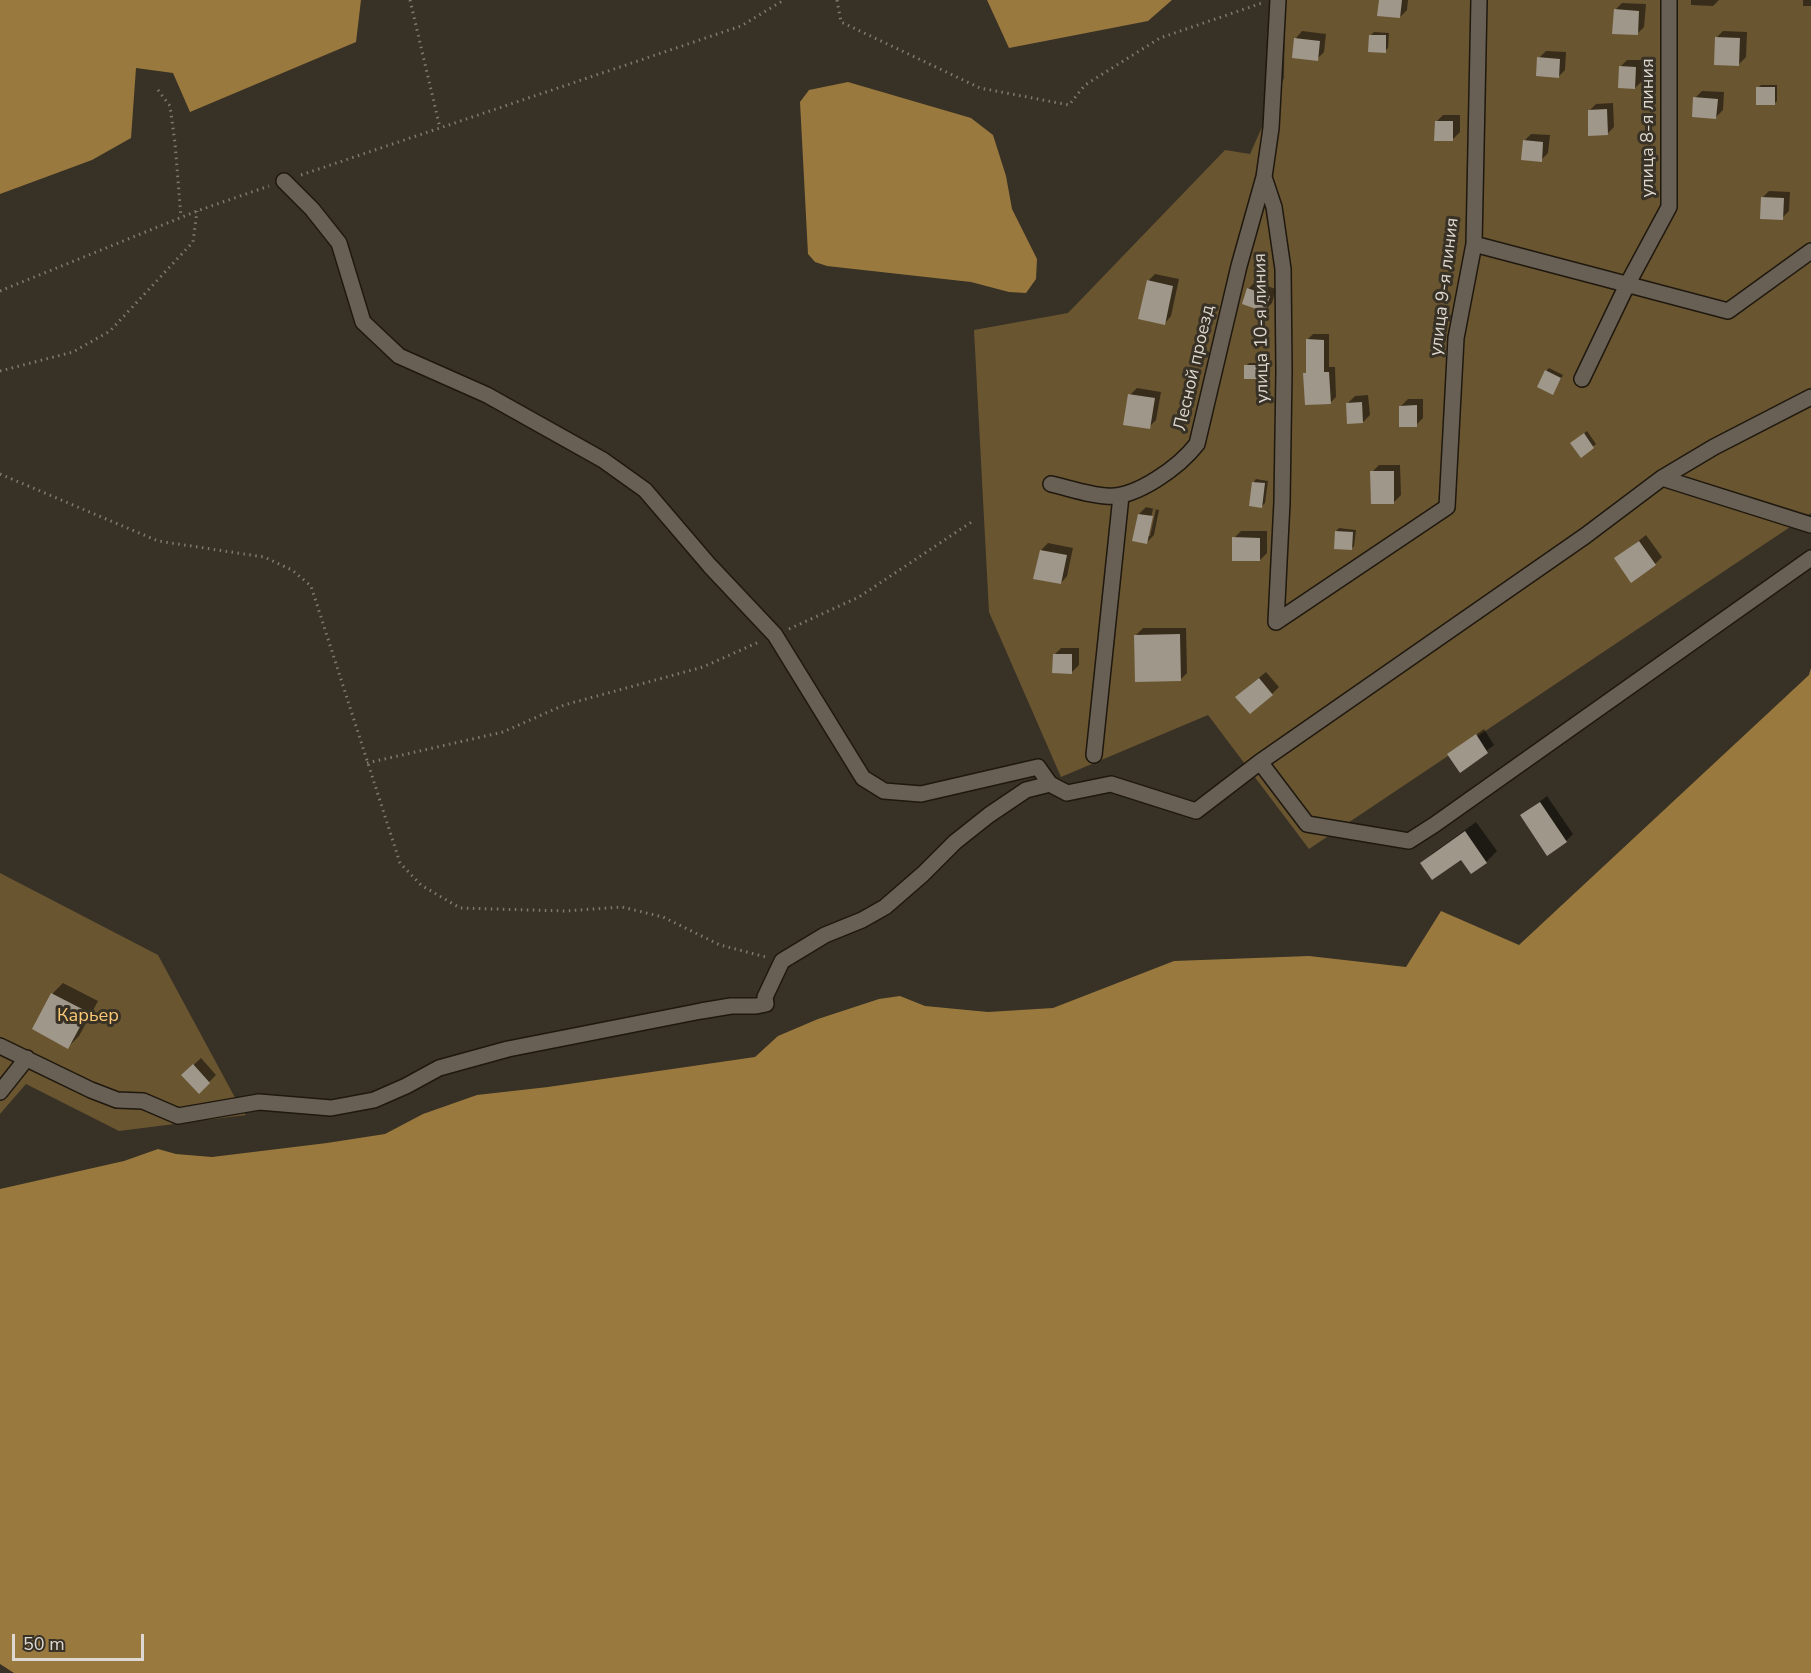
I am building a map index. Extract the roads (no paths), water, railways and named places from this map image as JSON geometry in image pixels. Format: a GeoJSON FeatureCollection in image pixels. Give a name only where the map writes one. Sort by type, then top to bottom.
{"type":"FeatureCollection","features":[{"type":"Feature","properties":{"kind":"street","name":"улица 10-я линия"},"geometry":{"type":"LineString","coordinates":[[1278,0],[1271,128],[1264,177],[1274,207],[1283,269],[1284,395],[1276,622],[1447,507]]}},
{"type":"Feature","properties":{"kind":"street","name":"улица 9-я линия"},"geometry":{"type":"LineString","coordinates":[[1447,507],[1456,338],[1474,244],[1479,0]]}},
{"type":"Feature","properties":{"kind":"street","name":"улица 8-я линия"},"geometry":{"type":"LineString","coordinates":[[1582,379],[1627,285],[1669,207],[1669,0]]}},
{"type":"Feature","properties":{"kind":"street","name":"Лесной проезд"},"geometry":{"type":"LineString","coordinates":[[1121,496],[1167,471],[1187,457],[1197,444],[1239,266],[1264,177]]}},
{"type":"Feature","properties":{"kind":"street"},"geometry":{"type":"LineString","coordinates":[[284,181],[312,209],[339,243],[363,322],[399,356],[488,395],[603,460],[645,490],[710,566],[775,635],[863,778],[884,791],[921,794],[1038,767],[1050,784],[1067,793],[1111,784],[1196,811],[1260,762],[1585,536],[1662,478],[1714,447],[1811,397]]}},
{"type":"Feature","properties":{"kind":"street"},"geometry":{"type":"LineString","coordinates":[[1474,244],[1728,311],[1811,250]]}},
{"type":"Feature","properties":{"kind":"street"},"geometry":{"type":"LineString","coordinates":[[1662,478],[1811,525]]}},
{"type":"Feature","properties":{"kind":"street"},"geometry":{"type":"LineString","coordinates":[[1051,484],[1106,496],[1121,496],[1094,755]]}},
{"type":"Feature","properties":{"kind":"street"},"geometry":{"type":"LineString","coordinates":[[1260,762],[1307,824],[1409,841],[1811,558]]}},
{"type":"Feature","properties":{"kind":"street"},"geometry":{"type":"LineString","coordinates":[[0,1046],[91,1090],[117,1100],[143,1101],[178,1116],[259,1102],[331,1108],[374,1100],[439,1068],[508,1049],[701,1011],[766,1004],[765,997],[782,961],[825,935],[862,920],[885,907],[989,815],[1026,790],[1050,784]]}},
{"type":"Feature","properties":{"kind":"street"},"geometry":{"type":"LineString","coordinates":[[0,1092],[27,1058]]}},
{"type":"Feature","properties":{"kind":"park label","name":"Карьер"},"geometry":{"type":"Point","coordinates":[88,1017]}}]}
